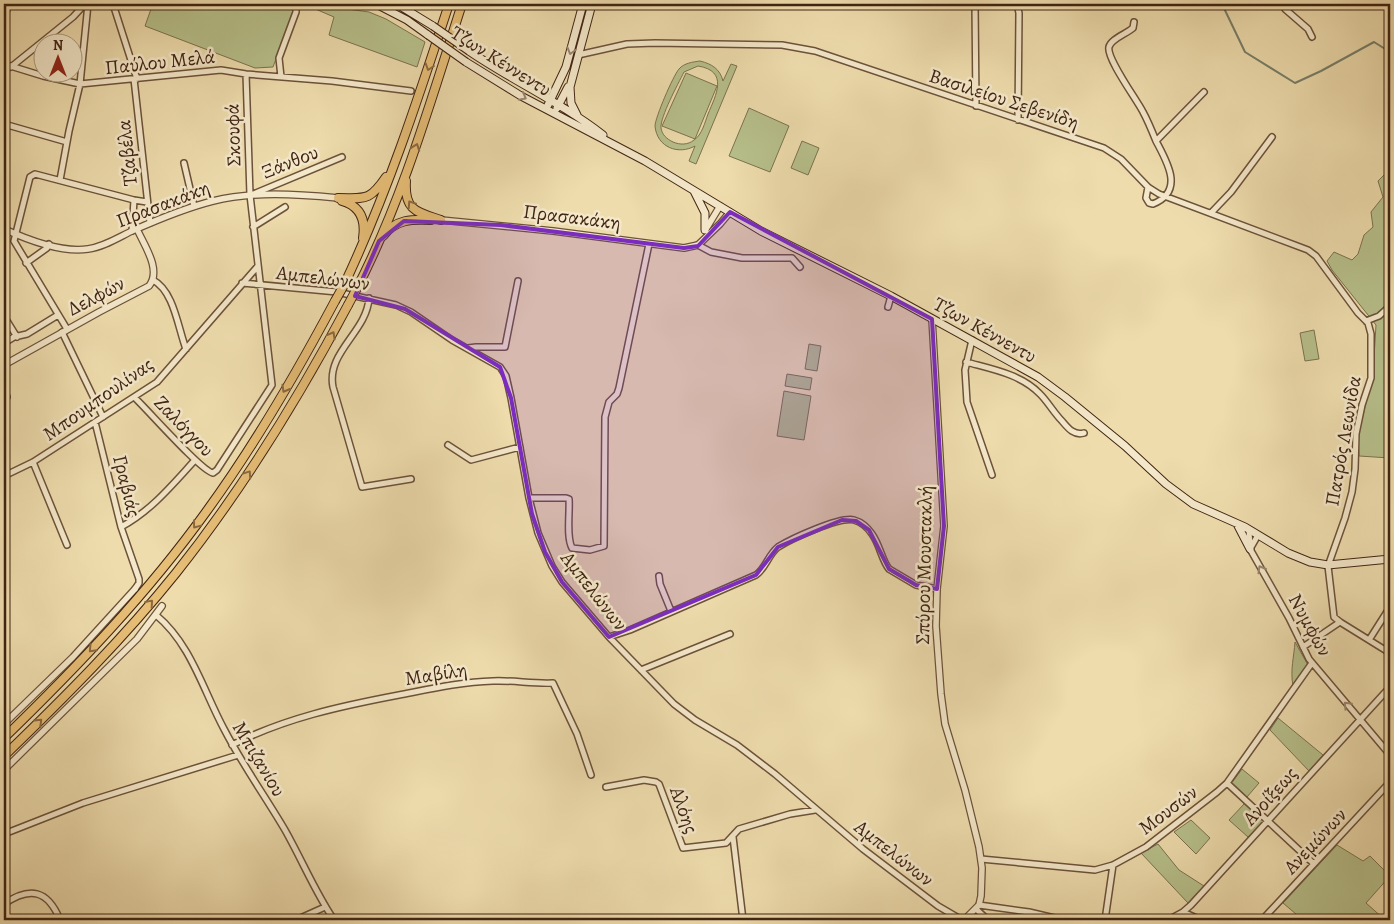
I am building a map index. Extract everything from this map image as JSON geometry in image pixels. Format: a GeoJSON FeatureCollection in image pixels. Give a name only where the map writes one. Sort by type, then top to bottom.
{"type":"FeatureCollection","features":[{"type":"Feature","properties":{"kind":"highway"},"geometry":{"type":"LineString","coordinates":[[4,738],[103,638],[147,588],[198,523],[266,422],[344,285],[360,250],[394,167],[421,92],[449,4]]}},
{"type":"Feature","properties":{"kind":"highway"},"geometry":{"type":"LineString","coordinates":[[4,756],[100,661],[186,560],[219,516],[274,435],[348,305],[379,241],[424,125],[462,4]]}},
{"type":"Feature","properties":{"kind":"highway"},"geometry":{"type":"LineString","coordinates":[[338,198],[359,199],[371,195],[378,190],[394,167]]}},
{"type":"Feature","properties":{"kind":"highway"},"geometry":{"type":"LineString","coordinates":[[408,170],[406,194],[410,206],[418,212],[441,220]]}},
{"type":"Feature","properties":{"kind":"highway"},"geometry":{"type":"LineString","coordinates":[[338,198],[354,206],[362,216],[364,230],[360,250]]}},
{"type":"Feature","properties":{"kind":"highway"},"geometry":{"type":"LineString","coordinates":[[379,241],[385,233],[400,222],[412,219],[441,220]]}},
{"type":"Feature","properties":{"kind":"main road","name":"Τζων Κέννεντυ"},"geometry":{"type":"LineString","coordinates":[[376,4],[407,20],[466,62],[521,96],[612,142],[784,243],[892,296],[1027,370],[1056,389],[1187,500],[1249,530],[1292,555],[1310,562],[1328,565],[1390,559]]}},
{"type":"Feature","properties":{"kind":"main road","name":"Τζων Κέννεντυ"},"geometry":{"type":"LineString","coordinates":[[397,4],[494,68],[583,120],[612,142]]}},
{"type":"Feature","properties":{"kind":"main road"},"geometry":{"type":"LineString","coordinates":[[546,109],[570,53],[583,4]]}},
{"type":"Feature","properties":{"kind":"main road"},"geometry":{"type":"LineString","coordinates":[[583,120],[574,111],[570,90],[592,4]]}},
{"type":"Feature","properties":{"kind":"main road"},"geometry":{"type":"LineString","coordinates":[[554,113],[573,74]]}},
{"type":"Feature","properties":{"kind":"main road"},"geometry":{"type":"LineString","coordinates":[[692,189],[701,202],[705,213],[705,230]]}},
{"type":"Feature","properties":{"kind":"main road"},"geometry":{"type":"LineString","coordinates":[[1237,524],[1250,549]]}},
{"type":"Feature","properties":{"kind":"street"},"geometry":{"type":"LineString","coordinates":[[4,21],[8,4]]}},
{"type":"Feature","properties":{"kind":"street"},"geometry":{"type":"LineString","coordinates":[[12,67],[87,4]]}},
{"type":"Feature","properties":{"kind":"street"},"geometry":{"type":"LineString","coordinates":[[60,180],[80,84],[87,4]]}},
{"type":"Feature","properties":{"kind":"street","name":"Τζαβέλα"},"geometry":{"type":"LineString","coordinates":[[113,4],[135,79],[150,223]]}},
{"type":"Feature","properties":{"kind":"street"},"geometry":{"type":"LineString","coordinates":[[281,77],[279,58],[296,12],[296,4]]}},
{"type":"Feature","properties":{"kind":"street"},"geometry":{"type":"LineString","coordinates":[[975,4],[976,106]]}},
{"type":"Feature","properties":{"kind":"street"},"geometry":{"type":"LineString","coordinates":[[1017,4],[1019,14],[1018,120]]}},
{"type":"Feature","properties":{"kind":"street"},"geometry":{"type":"LineString","coordinates":[[1285,4],[1285,9],[1308,30],[1312,37]]}},
{"type":"Feature","properties":{"kind":"street"},"geometry":{"type":"LineString","coordinates":[[1134,22],[1133,28],[1112,42],[1108,50],[1112,61],[1143,112],[1170,167],[1171,186],[1164,196],[1155,203],[1149,202],[1145,196],[1148,187]]}},
{"type":"Feature","properties":{"kind":"street","name":"Βασιλείου Σεβενίδη"},"geometry":{"type":"LineString","coordinates":[[578,55],[630,44],[782,44],[815,51],[1108,151],[1131,167],[1148,187],[1164,196],[1308,250],[1316,256],[1366,321]]}},
{"type":"Feature","properties":{"kind":"street","name":"Παύλου Μελά"},"geometry":{"type":"LineString","coordinates":[[4,64],[80,84],[209,70],[234,71],[246,74],[411,91]]}},
{"type":"Feature","properties":{"kind":"street","name":"Σκουφά"},"geometry":{"type":"LineString","coordinates":[[213,473],[272,385],[250,195],[246,74]]}},
{"type":"Feature","properties":{"kind":"street"},"geometry":{"type":"LineString","coordinates":[[1156,141],[1204,92]]}},
{"type":"Feature","properties":{"kind":"street"},"geometry":{"type":"LineString","coordinates":[[4,124],[67,142]]}},
{"type":"Feature","properties":{"kind":"street"},"geometry":{"type":"LineString","coordinates":[[1211,213],[1231,192],[1272,137]]}},
{"type":"Feature","properties":{"kind":"street","name":"Ξάνθου"},"geometry":{"type":"LineString","coordinates":[[250,195],[342,157]]}},
{"type":"Feature","properties":{"kind":"street"},"geometry":{"type":"LineString","coordinates":[[184,162],[194,206]]}},
{"type":"Feature","properties":{"kind":"street"},"geometry":{"type":"LineString","coordinates":[[103,417],[58,315],[14,241],[15,233],[32,175],[60,180],[147,202]]}},
{"type":"Feature","properties":{"kind":"street","name":"Πρασακάκη"},"geometry":{"type":"LineString","coordinates":[[4,229],[48,244],[71,249],[91,248],[194,206],[224,198],[250,195],[338,198]]}},
{"type":"Feature","properties":{"kind":"street"},"geometry":{"type":"LineString","coordinates":[[134,200],[135,230]]}},
{"type":"Feature","properties":{"kind":"street"},"geometry":{"type":"LineString","coordinates":[[700,243],[705,230],[720,206]]}},
{"type":"Feature","properties":{"kind":"street"},"geometry":{"type":"LineString","coordinates":[[254,227],[285,207]]}},
{"type":"Feature","properties":{"kind":"street"},"geometry":{"type":"LineString","coordinates":[[700,243],[730,212]]}},
{"type":"Feature","properties":{"kind":"street","name":"Πρασακάκη"},"geometry":{"type":"LineString","coordinates":[[441,220],[553,231],[684,248],[700,243],[711,252],[742,258],[792,258],[800,267]]}},
{"type":"Feature","properties":{"kind":"street","name":"Δελφών"},"geometry":{"type":"LineString","coordinates":[[4,365],[149,287],[153,280],[153,267],[135,230]]}},
{"type":"Feature","properties":{"kind":"street"},"geometry":{"type":"LineString","coordinates":[[26,263],[47,248],[48,244]]}},
{"type":"Feature","properties":{"kind":"street"},"geometry":{"type":"LineString","coordinates":[[529,498],[569,499],[569,542],[572,548],[590,550],[604,546],[605,417],[609,402],[617,394],[619,388],[649,244]]}},
{"type":"Feature","properties":{"kind":"street","name":"Μπουμπουλίνας"},"geometry":{"type":"LineString","coordinates":[[4,476],[33,462],[158,380],[258,266]]}},
{"type":"Feature","properties":{"kind":"street"},"geometry":{"type":"LineString","coordinates":[[153,280],[161,285],[168,296],[186,349]]}},
{"type":"Feature","properties":{"kind":"street"},"geometry":{"type":"LineString","coordinates":[[468,349],[476,347],[505,347],[518,281]]}},
{"type":"Feature","properties":{"kind":"street","name":"Αμπελώνων"},"geometry":{"type":"LineString","coordinates":[[242,283],[318,290],[369,298],[406,309],[452,340],[500,367],[506,376],[529,498],[538,533],[552,566],[562,582],[610,637],[674,704],[695,720],[737,745],[776,774],[815,810],[863,849],[938,906],[963,920]]}},
{"type":"Feature","properties":{"kind":"street"},"geometry":{"type":"LineString","coordinates":[[888,307],[892,296]]}},
{"type":"Feature","properties":{"kind":"street"},"geometry":{"type":"LineString","coordinates":[[369,298],[365,316],[333,367],[331,377],[333,387],[362,487],[411,479]]}},
{"type":"Feature","properties":{"kind":"street"},"geometry":{"type":"LineString","coordinates":[[1366,321],[1379,316],[1390,306]]}},
{"type":"Feature","properties":{"kind":"street"},"geometry":{"type":"LineString","coordinates":[[4,343],[27,334],[58,315]]}},
{"type":"Feature","properties":{"kind":"street"},"geometry":{"type":"LineString","coordinates":[[4,316],[17,337]]}},
{"type":"Feature","properties":{"kind":"street","name":"Σπύρου Μουστακλή"},"geometry":{"type":"LineString","coordinates":[[932,318],[944,517],[937,589],[936,633],[944,717],[960,769],[981,859],[982,879],[978,907]]}},
{"type":"Feature","properties":{"kind":"street","name":"Πατρός Λεωνίδα"},"geometry":{"type":"LineString","coordinates":[[1328,565],[1350,501],[1355,474],[1355,446],[1358,425],[1371,378],[1371,332],[1366,321]]}},
{"type":"Feature","properties":{"kind":"street"},"geometry":{"type":"LineString","coordinates":[[972,340],[966,362],[967,402],[992,475]]}},
{"type":"Feature","properties":{"kind":"street"},"geometry":{"type":"LineString","coordinates":[[966,362],[998,371],[1030,384],[1073,432],[1084,433]]}},
{"type":"Feature","properties":{"kind":"street"},"geometry":{"type":"LineString","coordinates":[[4,388],[8,397],[4,401]]}},
{"type":"Feature","properties":{"kind":"street","name":"Ζαλόγγου"},"geometry":{"type":"LineString","coordinates":[[134,397],[195,460],[208,472],[213,473]]}},
{"type":"Feature","properties":{"kind":"street","name":"Γραβιάς"},"geometry":{"type":"LineString","coordinates":[[95,422],[121,527],[139,580],[135,589]]}},
{"type":"Feature","properties":{"kind":"street"},"geometry":{"type":"LineString","coordinates":[[448,445],[471,460],[520,447]]}},
{"type":"Feature","properties":{"kind":"street"},"geometry":{"type":"LineString","coordinates":[[121,527],[135,519],[159,499],[195,460]]}},
{"type":"Feature","properties":{"kind":"street"},"geometry":{"type":"LineString","coordinates":[[33,462],[67,545]]}},
{"type":"Feature","properties":{"kind":"street"},"geometry":{"type":"LineString","coordinates":[[610,637],[756,575],[762,570],[772,552],[782,544],[848,519],[856,520],[869,530],[880,546],[886,566],[889,569],[916,585],[937,589]]}},
{"type":"Feature","properties":{"kind":"street"},"geometry":{"type":"LineString","coordinates":[[1249,530],[1250,549]]}},
{"type":"Feature","properties":{"kind":"street"},"geometry":{"type":"LineString","coordinates":[[1250,549],[1258,535]]}},
{"type":"Feature","properties":{"kind":"street","name":"Νυμφών"},"geometry":{"type":"LineString","coordinates":[[1250,549],[1312,663],[1390,755]]}},
{"type":"Feature","properties":{"kind":"street"},"geometry":{"type":"LineString","coordinates":[[1328,565],[1334,615],[1340,622],[1390,653]]}},
{"type":"Feature","properties":{"kind":"street"},"geometry":{"type":"LineString","coordinates":[[659,576],[660,584],[671,612]]}},
{"type":"Feature","properties":{"kind":"street"},"geometry":{"type":"LineString","coordinates":[[4,724],[73,657],[135,589]]}},
{"type":"Feature","properties":{"kind":"street"},"geometry":{"type":"LineString","coordinates":[[4,770],[114,663],[137,639],[162,606]]}},
{"type":"Feature","properties":{"kind":"street"},"geometry":{"type":"LineString","coordinates":[[1369,640],[1390,607]]}},
{"type":"Feature","properties":{"kind":"street","name":"Μπιζανίου"},"geometry":{"type":"LineString","coordinates":[[156,615],[168,627],[193,662],[208,698],[232,745],[286,832],[334,920]]}},
{"type":"Feature","properties":{"kind":"street"},"geometry":{"type":"LineString","coordinates":[[1303,647],[1340,622]]}},
{"type":"Feature","properties":{"kind":"street"},"geometry":{"type":"LineString","coordinates":[[641,670],[730,634]]}},
{"type":"Feature","properties":{"kind":"street","name":"Μουσών"},"geometry":{"type":"LineString","coordinates":[[981,859],[1101,870],[1156,840],[1227,783],[1312,663]]}},
{"type":"Feature","properties":{"kind":"street","name":"Μαβίλη"},"geometry":{"type":"LineString","coordinates":[[232,745],[249,736],[296,718],[353,703],[441,686],[492,681],[530,684],[553,683],[577,734],[591,775]]}},
{"type":"Feature","properties":{"kind":"street","name":"Ανοίξεως"},"geometry":{"type":"LineString","coordinates":[[1168,920],[1183,912],[1390,687]]}},
{"type":"Feature","properties":{"kind":"street"},"geometry":{"type":"LineString","coordinates":[[4,834],[83,803],[238,755]]}},
{"type":"Feature","properties":{"kind":"street","name":"Αλόης"},"geometry":{"type":"LineString","coordinates":[[606,787],[634,782],[656,782],[659,784],[683,848],[726,843],[739,829],[790,814],[815,810]]}},
{"type":"Feature","properties":{"kind":"street","name":"Ανεμώνων"},"geometry":{"type":"LineString","coordinates":[[1262,920],[1390,782]]}},
{"type":"Feature","properties":{"kind":"street"},"geometry":{"type":"LineString","coordinates":[[1227,783],[1314,864]]}},
{"type":"Feature","properties":{"kind":"street"},"geometry":{"type":"LineString","coordinates":[[733,837],[743,920]]}},
{"type":"Feature","properties":{"kind":"street"},"geometry":{"type":"LineString","coordinates":[[1105,920],[1113,864]]}},
{"type":"Feature","properties":{"kind":"street"},"geometry":{"type":"LineString","coordinates":[[4,904],[25,893],[40,895],[50,902],[60,920]]}},
{"type":"Feature","properties":{"kind":"street"},"geometry":{"type":"LineString","coordinates":[[296,920],[325,906]]}},
{"type":"Feature","properties":{"kind":"street"},"geometry":{"type":"LineString","coordinates":[[963,920],[978,907],[1030,912],[1063,920]]}},
{"type":"Feature","properties":{"kind":"street"},"geometry":{"type":"LineString","coordinates":[[978,907],[988,920]]}},
{"type":"Feature","properties":{"kind":"street"},"geometry":{"type":"LineString","coordinates":[[1183,912],[1190,918],[1201,920]]}},
{"type":"Feature","properties":{"kind":"highlighted area"},"geometry":{"type":"Polygon","coordinates":[[[730,212],[932,319],[944,526],[937,589],[916,585],[889,569],[869,530],[856,521],[842,520],[778,547],[756,575],[609,637],[562,582],[545,552],[532,514],[511,398],[500,367],[405,309],[355,296],[379,241],[404,221],[501,225],[684,248],[698,246],[730,212]]]}},
{"type":"Feature","properties":{"kind":"green space"},"geometry":{"type":"Polygon","coordinates":[[[135,4],[284,4],[295,8],[273,67],[255,68],[145,26],[151,9],[135,4]]]}},
{"type":"Feature","properties":{"kind":"green space"},"geometry":{"type":"Polygon","coordinates":[[[314,4],[336,4],[340,5],[340,8],[369,12],[386,19],[425,42],[417,67],[329,35],[334,17],[313,8],[314,4]]]}},
{"type":"Feature","properties":{"kind":"green space"},"geometry":{"type":"Polygon","coordinates":[[[700,61],[712,65],[720,73],[723,81],[731,64],[737,66],[696,164],[689,161],[695,146],[682,150],[670,148],[660,140],[655,126],[661,106],[676,73],[683,65],[700,61]],[[698,66],[684,72],[661,123],[662,133],[669,140],[687,144],[697,138],[703,128],[718,85],[714,73],[698,66]]]}},
{"type":"Feature","properties":{"kind":"green space"},"geometry":{"type":"Polygon","coordinates":[[[686,73],[717,86],[695,139],[662,126],[686,73]]]}},
{"type":"Feature","properties":{"kind":"green space"},"geometry":{"type":"Polygon","coordinates":[[[749,108],[789,126],[770,172],[729,156],[749,108]]]}},
{"type":"Feature","properties":{"kind":"green space"},"geometry":{"type":"Polygon","coordinates":[[[802,141],[819,148],[808,175],[791,168],[802,141]]]}},
{"type":"Feature","properties":{"kind":"green space"},"geometry":{"type":"Polygon","coordinates":[[[1390,169],[1390,458],[1359,456],[1358,436],[1373,374],[1376,325],[1332,270],[1327,261],[1334,252],[1352,260],[1358,254],[1364,235],[1373,227],[1371,212],[1383,197],[1378,181],[1390,169]]]}},
{"type":"Feature","properties":{"kind":"green space"},"geometry":{"type":"Polygon","coordinates":[[[1314,330],[1319,359],[1305,361],[1300,333],[1314,330]]]}},
{"type":"Feature","properties":{"kind":"green space"},"geometry":{"type":"Polygon","coordinates":[[[809,344],[821,346],[817,371],[805,369],[809,344]]]}},
{"type":"Feature","properties":{"kind":"green space"},"geometry":{"type":"Polygon","coordinates":[[[787,374],[812,378],[810,390],[785,386],[787,374]]]}},
{"type":"Feature","properties":{"kind":"green space"},"geometry":{"type":"Polygon","coordinates":[[[784,391],[811,396],[804,440],[777,436],[784,391]]]}},
{"type":"Feature","properties":{"kind":"green space"},"geometry":{"type":"Polygon","coordinates":[[[1295,642],[1308,665],[1293,686],[1292,669],[1295,642]]]}},
{"type":"Feature","properties":{"kind":"green space"},"geometry":{"type":"Polygon","coordinates":[[[1278,718],[1323,755],[1309,771],[1270,730],[1278,718]]]}},
{"type":"Feature","properties":{"kind":"green space"},"geometry":{"type":"Polygon","coordinates":[[[1242,769],[1259,783],[1247,797],[1231,784],[1242,769]]]}},
{"type":"Feature","properties":{"kind":"green space"},"geometry":{"type":"Polygon","coordinates":[[[1245,803],[1264,821],[1248,837],[1229,820],[1245,803]]]}},
{"type":"Feature","properties":{"kind":"green space"},"geometry":{"type":"Polygon","coordinates":[[[1191,820],[1210,838],[1196,854],[1174,832],[1191,820]]]}},
{"type":"Feature","properties":{"kind":"green space"},"geometry":{"type":"Polygon","coordinates":[[[1158,844],[1179,870],[1204,886],[1188,903],[1141,853],[1158,844]]]}},
{"type":"Feature","properties":{"kind":"green space"},"geometry":{"type":"Polygon","coordinates":[[[1337,845],[1363,861],[1370,856],[1390,876],[1366,903],[1384,919],[1390,913],[1390,920],[1303,920],[1283,903],[1337,845]]]}},
{"type":"Feature","properties":{"kind":"waterway"},"geometry":{"type":"LineString","coordinates":[[1222,4],[1245,52],[1295,83],[1374,42],[1390,52]]}}]}
